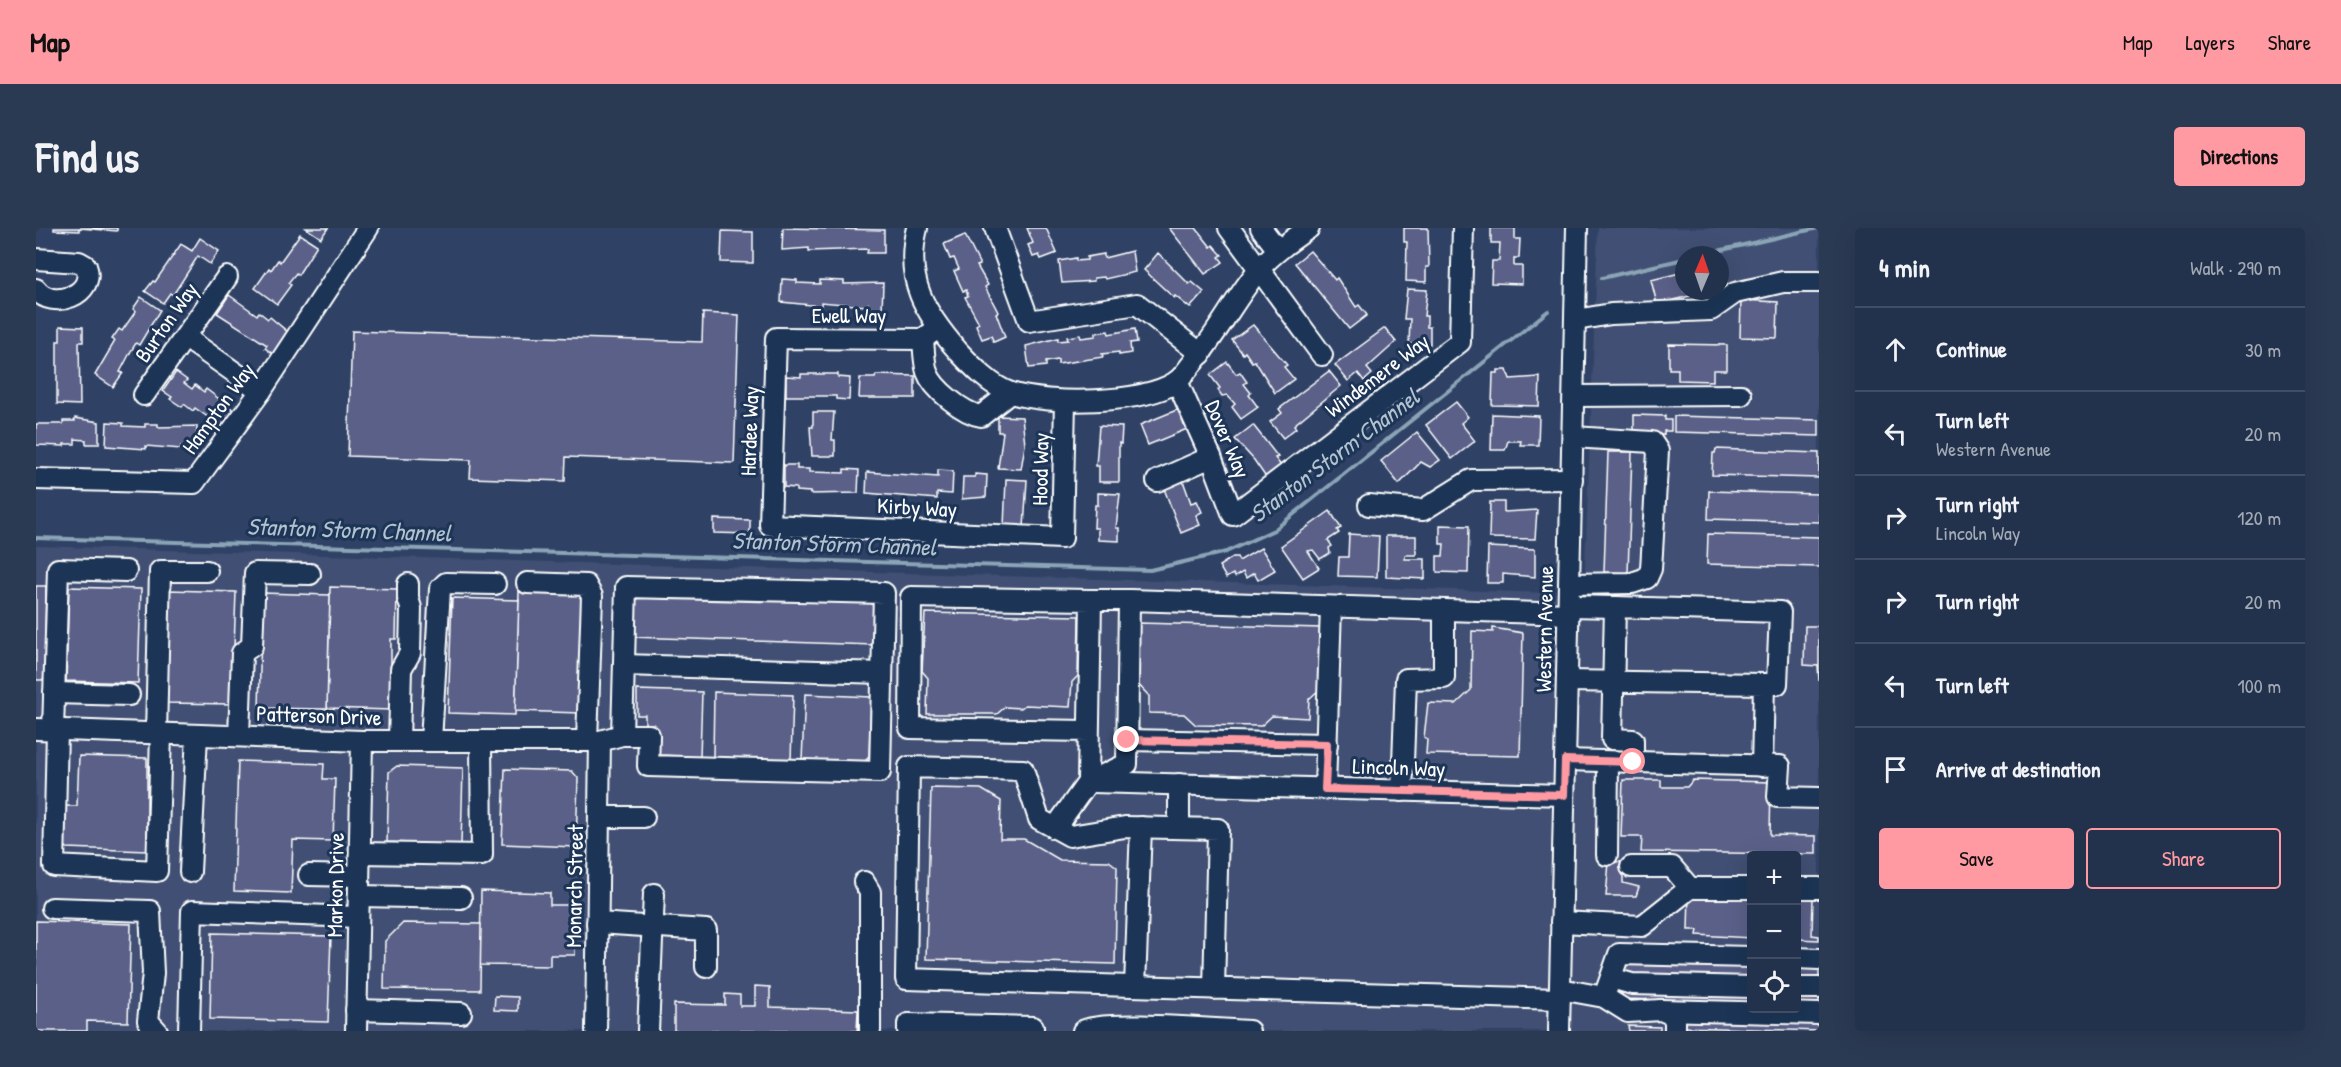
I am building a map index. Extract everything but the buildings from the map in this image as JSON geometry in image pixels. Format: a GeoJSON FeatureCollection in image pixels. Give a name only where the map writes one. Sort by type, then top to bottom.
{"type":"FeatureCollection","features":[{"type":"Feature","properties":{"kind":"street","name":"Hampton Way"},"geometry":{"type":"LineString","coordinates":[[36,479],[194,483],[261,391],[368,228]]}},
{"type":"Feature","properties":{"kind":"street"},"geometry":{"type":"LineString","coordinates":[[917,228],[912,274],[923,303],[930,333],[927,373],[931,380],[958,405],[981,416],[1010,393]]}},
{"type":"Feature","properties":{"kind":"street"},"geometry":{"type":"LineString","coordinates":[[995,228],[1029,321],[1137,304],[1201,354]]}},
{"type":"Feature","properties":{"kind":"street"},"geometry":{"type":"LineString","coordinates":[[1229,228],[1322,355]]}},
{"type":"Feature","properties":{"kind":"street"},"geometry":{"type":"LineString","coordinates":[[1261,228],[1278,250]]}},
{"type":"Feature","properties":{"kind":"street"},"geometry":{"type":"LineString","coordinates":[[930,333],[1010,393],[1065,401],[1137,396],[1177,381],[1201,354],[1260,268],[1278,250],[1309,228]]}},
{"type":"Feature","properties":{"kind":"street","name":"Windemere Way"},"geometry":{"type":"LineString","coordinates":[[1233,515],[1460,342],[1463,228]]}},
{"type":"Feature","properties":{"kind":"street","name":"Western Avenue"},"geometry":{"type":"LineString","coordinates":[[1559,1031],[1577,228]]}},
{"type":"Feature","properties":{"kind":"street"},"geometry":{"type":"LineString","coordinates":[[36,259],[79,262],[86,266],[88,277],[82,290],[68,298],[47,298],[36,288]]}},
{"type":"Feature","properties":{"kind":"street","name":"Burton Way"},"geometry":{"type":"LineString","coordinates":[[144,395],[227,277]]}},
{"type":"Feature","properties":{"kind":"street"},"geometry":{"type":"LineString","coordinates":[[1576,320],[1611,314],[1711,310],[1735,292],[1783,282],[1819,282]]}},
{"type":"Feature","properties":{"kind":"street","name":"Ewell Way"},"geometry":{"type":"LineString","coordinates":[[776,339],[930,333]]}},
{"type":"Feature","properties":{"kind":"street"},"geometry":{"type":"LineString","coordinates":[[186,338],[261,391]]}},
{"type":"Feature","properties":{"kind":"street","name":"Hardee Way"},"geometry":{"type":"LineString","coordinates":[[770,525],[776,339]]}},
{"type":"Feature","properties":{"kind":"street","name":"Dover Way"},"geometry":{"type":"LineString","coordinates":[[1177,381],[1211,457],[1233,515]]}},
{"type":"Feature","properties":{"kind":"street"},"geometry":{"type":"LineString","coordinates":[[1574,396],[1741,396]]}},
{"type":"Feature","properties":{"kind":"street","name":"Hood Way"},"geometry":{"type":"LineString","coordinates":[[1062,538],[1065,401]]}},
{"type":"Feature","properties":{"kind":"street"},"geometry":{"type":"LineString","coordinates":[[1570,584],[1632,583],[1647,578],[1651,569],[1658,451],[1652,442],[1573,437]]}},
{"type":"Feature","properties":{"kind":"street"},"geometry":{"type":"LineString","coordinates":[[1157,481],[1211,457]]}},
{"type":"Feature","properties":{"kind":"street"},"geometry":{"type":"LineString","coordinates":[[1369,505],[1423,510],[1471,480],[1572,479]]}},
{"type":"Feature","properties":{"kind":"street","name":"Kirby Way"},"geometry":{"type":"LineString","coordinates":[[770,525],[1062,538]]}},
{"type":"Feature","properties":{"kind":"street"},"geometry":{"type":"LineString","coordinates":[[126,571],[58,569],[54,693],[49,730],[54,866],[157,871],[160,571],[207,571]]}},
{"type":"Feature","properties":{"kind":"street"},"geometry":{"type":"LineString","coordinates":[[239,736],[242,653],[252,646],[255,573],[310,574]]}},
{"type":"Feature","properties":{"kind":"street"},"geometry":{"type":"LineString","coordinates":[[431,741],[440,589],[446,583],[495,584]]}},
{"type":"Feature","properties":{"kind":"street","name":"Monarch Street"},"geometry":{"type":"LineString","coordinates":[[528,583],[586,585],[592,596],[593,741],[599,817],[596,1031]]}},
{"type":"Feature","properties":{"kind":"street"},"geometry":{"type":"LineString","coordinates":[[399,741],[401,669],[410,653],[411,608],[408,584]]}},
{"type":"Feature","properties":{"kind":"street"},"geometry":{"type":"LineString","coordinates":[[626,587],[884,593],[880,772],[648,766],[649,735],[622,735],[624,666],[626,587]]}},
{"type":"Feature","properties":{"kind":"street"},"geometry":{"type":"LineString","coordinates":[[1088,731],[910,728],[912,597],[1129,600],[1444,610],[1569,610],[1615,607],[1780,612],[1777,684],[1567,681]]}},
{"type":"Feature","properties":{"kind":"street"},"geometry":{"type":"LineString","coordinates":[[1088,782],[1091,600]]}},
{"type":"Feature","properties":{"kind":"street"},"geometry":{"type":"LineString","coordinates":[[1055,828],[1088,782],[1127,764],[1129,600]]}},
{"type":"Feature","properties":{"kind":"street"},"geometry":{"type":"LineString","coordinates":[[1325,789],[1331,607]]}},
{"type":"Feature","properties":{"kind":"street"},"geometry":{"type":"LineString","coordinates":[[1615,607],[1612,739],[1633,740],[1633,762]]}},
{"type":"Feature","properties":{"kind":"street"},"geometry":{"type":"LineString","coordinates":[[1402,791],[1406,679],[1444,678],[1444,610]]}},
{"type":"Feature","properties":{"kind":"street"},"geometry":{"type":"LineString","coordinates":[[624,666],[882,673]]}},
{"type":"Feature","properties":{"kind":"street"},"geometry":{"type":"LineString","coordinates":[[1762,766],[1764,684]]}},
{"type":"Feature","properties":{"kind":"street"},"geometry":{"type":"LineString","coordinates":[[54,693],[129,695]]}},
{"type":"Feature","properties":{"kind":"street","name":"Patterson Drive"},"geometry":{"type":"LineString","coordinates":[[49,730],[362,741],[593,741],[622,735]]}},
{"type":"Feature","properties":{"kind":"street"},"geometry":{"type":"LineString","coordinates":[[190,872],[197,735]]}},
{"type":"Feature","properties":{"kind":"street"},"geometry":{"type":"LineString","coordinates":[[1127,740],[1327,744]]}},
{"type":"Feature","properties":{"kind":"street","name":"Markon Drive"},"geometry":{"type":"LineString","coordinates":[[356,1031],[362,741]]}},
{"type":"Feature","properties":{"kind":"street"},"geometry":{"type":"LineString","coordinates":[[360,853],[482,855],[481,741]]}},
{"type":"Feature","properties":{"kind":"street"},"geometry":{"type":"LineString","coordinates":[[1565,760],[1780,766],[1778,797],[1819,798]]}},
{"type":"Feature","properties":{"kind":"street"},"geometry":{"type":"LineString","coordinates":[[1607,855],[1608,762]]}},
{"type":"Feature","properties":{"kind":"street"},"geometry":{"type":"LineString","coordinates":[[1214,989],[1218,829],[1125,826],[1070,836],[1040,819],[1023,770],[909,767],[906,979],[1214,989],[1560,994],[1604,997],[1628,1012],[1661,1010],[1819,1014]]}},
{"type":"Feature","properties":{"kind":"street","name":"Lincoln Way"},"geometry":{"type":"LineString","coordinates":[[1088,782],[1564,795]]}},
{"type":"Feature","properties":{"kind":"street"},"geometry":{"type":"LineString","coordinates":[[1179,784],[1179,828]]}},
{"type":"Feature","properties":{"kind":"street"},"geometry":{"type":"LineString","coordinates":[[599,817],[644,817]]}},
{"type":"Feature","properties":{"kind":"street"},"geometry":{"type":"LineString","coordinates":[[1135,986],[1141,827]]}},
{"type":"Feature","properties":{"kind":"street"},"geometry":{"type":"LineString","coordinates":[[1631,867],[1672,867],[1690,888]]}},
{"type":"Feature","properties":{"kind":"street"},"geometry":{"type":"LineString","coordinates":[[309,875],[359,876]]}},
{"type":"Feature","properties":{"kind":"street"},"geometry":{"type":"LineString","coordinates":[[864,882],[870,892],[868,977],[871,992],[870,1031]]}},
{"type":"Feature","properties":{"kind":"street"},"geometry":{"type":"LineString","coordinates":[[1561,922],[1642,926],[1690,888],[1747,888]]}},
{"type":"Feature","properties":{"kind":"street"},"geometry":{"type":"LineString","coordinates":[[1801,888],[1819,888]]}},
{"type":"Feature","properties":{"kind":"street"},"geometry":{"type":"LineString","coordinates":[[648,1031],[654,894]]}},
{"type":"Feature","properties":{"kind":"street"},"geometry":{"type":"LineString","coordinates":[[359,897],[462,898]]}},
{"type":"Feature","properties":{"kind":"street"},"geometry":{"type":"LineString","coordinates":[[52,908],[150,911],[153,973],[148,1021],[157,1031]]}},
{"type":"Feature","properties":{"kind":"street"},"geometry":{"type":"LineString","coordinates":[[189,1031],[192,911],[358,917]]}},
{"type":"Feature","properties":{"kind":"street"},"geometry":{"type":"LineString","coordinates":[[597,923],[706,930],[706,966]]}},
{"type":"Feature","properties":{"kind":"street"},"geometry":{"type":"LineString","coordinates":[[1604,997],[1619,954],[1747,957]]}},
{"type":"Feature","properties":{"kind":"street"},"geometry":{"type":"LineString","coordinates":[[1801,958],[1819,959]]}},
{"type":"Feature","properties":{"kind":"street"},"geometry":{"type":"LineString","coordinates":[[1611,978],[1632,984],[1747,987]]}},
{"type":"Feature","properties":{"kind":"street"},"geometry":{"type":"LineString","coordinates":[[1801,988],[1819,988]]}},
{"type":"Feature","properties":{"kind":"street"},"geometry":{"type":"LineString","coordinates":[[356,1010],[461,1013]]}},
{"type":"Feature","properties":{"kind":"street"},"geometry":{"type":"LineString","coordinates":[[1661,1010],[1675,1016],[1675,1031]]}},
{"type":"Feature","properties":{"kind":"street"},"geometry":{"type":"LineString","coordinates":[[908,1031],[908,1024],[1033,1027],[1033,1031]]}},
{"type":"Feature","properties":{"kind":"street"},"geometry":{"type":"LineString","coordinates":[[1083,1031],[1089,1027],[1116,1026],[1249,1031]]}},
{"type":"Feature","properties":{"kind":"shaded area"},"geometry":{"type":"Polygon","coordinates":[[[1598,228],[1819,228],[1819,1031],[36,1031],[36,546],[1584,594],[1598,228]]]}},
{"type":"Feature","properties":{"kind":"waterway","name":"Stanton Storm Channel"},"geometry":{"type":"LineString","coordinates":[[1729,248],[1818,228]]}},
{"type":"Feature","properties":{"kind":"waterway","name":"Stanton Storm Channel"},"geometry":{"type":"LineString","coordinates":[[1602,278],[1675,261]]}},
{"type":"Feature","properties":{"kind":"waterway","name":"Stanton Storm Channel"},"geometry":{"type":"LineString","coordinates":[[36,538],[1150,570],[1226,552],[1274,530],[1548,311]]}},
{"type":"Feature","properties":{"kind":"route"},"geometry":{"type":"LineString","coordinates":[[1127,740],[1327,744],[1325,789],[1564,795],[1565,760],[1633,762]]}}]}
